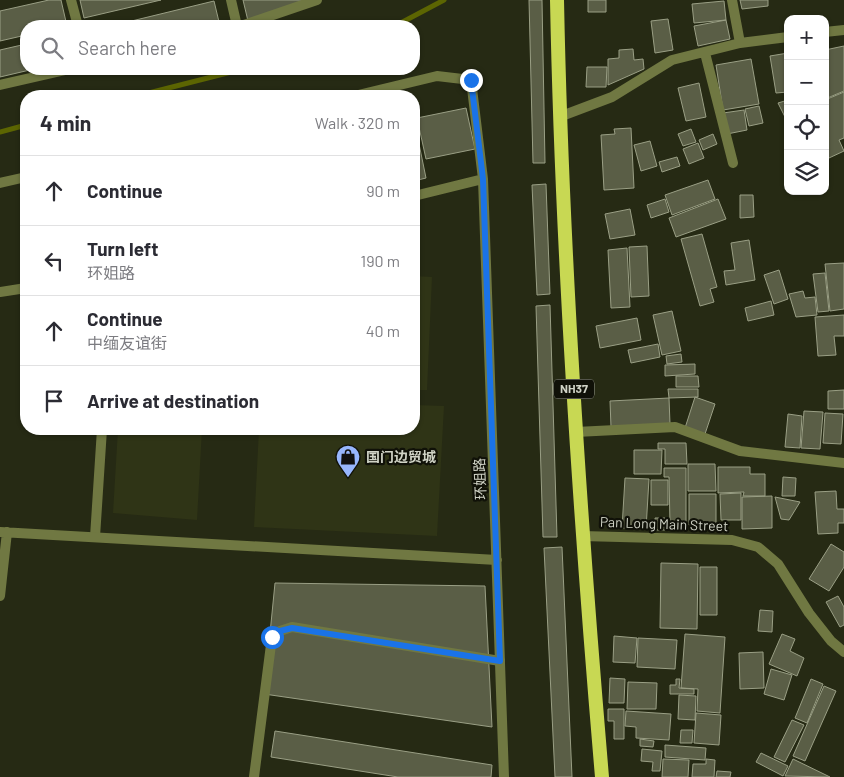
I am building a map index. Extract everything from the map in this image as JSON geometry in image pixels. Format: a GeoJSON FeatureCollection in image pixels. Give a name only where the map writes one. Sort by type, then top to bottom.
{"type":"FeatureCollection","features":[{"type":"Feature","properties":{"kind":"highway","name":"NH37"},"geometry":{"type":"LineString","coordinates":[[557,0],[559,117],[582,536],[602,777]]}},
{"type":"Feature","properties":{"kind":"street"},"geometry":{"type":"LineString","coordinates":[[71,0],[76,20]]}},
{"type":"Feature","properties":{"kind":"street"},"geometry":{"type":"LineString","coordinates":[[231,0],[237,20]]}},
{"type":"Feature","properties":{"kind":"street"},"geometry":{"type":"LineString","coordinates":[[257,20],[317,0]]}},
{"type":"Feature","properties":{"kind":"street"},"geometry":{"type":"LineString","coordinates":[[732,0],[740,43]]}},
{"type":"Feature","properties":{"kind":"street"},"geometry":{"type":"LineString","coordinates":[[829,32],[844,30]]}},
{"type":"Feature","properties":{"kind":"street"},"geometry":{"type":"LineString","coordinates":[[559,117],[612,97],[672,60],[740,43],[784,38]]}},
{"type":"Feature","properties":{"kind":"street"},"geometry":{"type":"LineString","coordinates":[[705,53],[733,163]]}},
{"type":"Feature","properties":{"kind":"street"},"geometry":{"type":"LineString","coordinates":[[0,85],[44,75]]}},
{"type":"Feature","properties":{"kind":"street","name":"环姐路"},"geometry":{"type":"LineString","coordinates":[[379,90],[437,76],[471,80],[483,179],[504,777]]}},
{"type":"Feature","properties":{"kind":"street"},"geometry":{"type":"LineString","coordinates":[[0,183],[20,178]]}},
{"type":"Feature","properties":{"kind":"street"},"geometry":{"type":"LineString","coordinates":[[420,195],[483,179]]}},
{"type":"Feature","properties":{"kind":"street"},"geometry":{"type":"LineString","coordinates":[[0,292],[20,289]]}},
{"type":"Feature","properties":{"kind":"street"},"geometry":{"type":"LineString","coordinates":[[576,432],[675,427],[740,451],[844,462]]}},
{"type":"Feature","properties":{"kind":"street"},"geometry":{"type":"LineString","coordinates":[[96,537],[102,435]]}},
{"type":"Feature","properties":{"kind":"street"},"geometry":{"type":"LineString","coordinates":[[0,596],[3,532],[497,560]]}},
{"type":"Feature","properties":{"kind":"street","name":"Pan Long Main Street"},"geometry":{"type":"LineString","coordinates":[[582,536],[732,540],[758,547],[778,564],[809,613],[831,641],[844,652]]}},
{"type":"Feature","properties":{"kind":"street"},"geometry":{"type":"LineString","coordinates":[[254,777],[272,637],[280,631],[292,628],[500,661]]}},
{"type":"Feature","properties":{"kind":"shaded area"},"geometry":{"type":"Polygon","coordinates":[[[420,276],[432,277],[427,390],[420,390],[420,276]]]}},
{"type":"Feature","properties":{"kind":"shaded area","name":"国门边贸城"},"geometry":{"type":"Polygon","coordinates":[[[420,405],[444,406],[437,536],[254,527],[259,435],[420,435],[420,405]]]}},
{"type":"Feature","properties":{"kind":"shaded area"},"geometry":{"type":"Polygon","coordinates":[[[118,435],[202,435],[197,520],[113,513],[118,435]]]}},
{"type":"Feature","properties":{"kind":"building"},"geometry":{"type":"Polygon","coordinates":[[[49,0],[61,0],[66,20],[20,20],[20,36],[0,41],[0,11],[49,0]]]}},
{"type":"Feature","properties":{"kind":"building"},"geometry":{"type":"Polygon","coordinates":[[[80,0],[161,0],[84,18],[80,0]]]}},
{"type":"Feature","properties":{"kind":"building"},"geometry":{"type":"Polygon","coordinates":[[[243,0],[305,0],[251,20],[248,20],[243,0]]]}},
{"type":"Feature","properties":{"kind":"building"},"geometry":{"type":"Polygon","coordinates":[[[529,0],[542,0],[545,163],[533,163],[529,0]]]}},
{"type":"Feature","properties":{"kind":"building"},"geometry":{"type":"Polygon","coordinates":[[[588,0],[606,0],[606,12],[588,12],[588,0]]]}},
{"type":"Feature","properties":{"kind":"building"},"geometry":{"type":"Polygon","coordinates":[[[740,0],[768,0],[768,6],[742,9],[740,0]]]}},
{"type":"Feature","properties":{"kind":"building"},"geometry":{"type":"Polygon","coordinates":[[[214,1],[219,20],[136,20],[214,1]]]}},
{"type":"Feature","properties":{"kind":"building"},"geometry":{"type":"Polygon","coordinates":[[[724,1],[726,20],[694,23],[692,4],[724,1]]]}},
{"type":"Feature","properties":{"kind":"building"},"geometry":{"type":"Polygon","coordinates":[[[668,19],[673,50],[655,53],[651,21],[668,19]]]}},
{"type":"Feature","properties":{"kind":"building"},"geometry":{"type":"Polygon","coordinates":[[[726,20],[730,39],[698,46],[694,26],[726,20]]]}},
{"type":"Feature","properties":{"kind":"building"},"geometry":{"type":"Polygon","coordinates":[[[20,45],[20,72],[0,77],[0,50],[20,45]]]}},
{"type":"Feature","properties":{"kind":"building"},"geometry":{"type":"Polygon","coordinates":[[[844,46],[844,91],[829,97],[829,60],[829,49],[844,46]]]}},
{"type":"Feature","properties":{"kind":"building"},"geometry":{"type":"Polygon","coordinates":[[[633,49],[634,60],[643,59],[644,69],[608,85],[608,59],[619,58],[619,50],[633,49]]]}},
{"type":"Feature","properties":{"kind":"building"},"geometry":{"type":"Polygon","coordinates":[[[784,54],[784,92],[776,93],[770,56],[784,54]]]}},
{"type":"Feature","properties":{"kind":"building"},"geometry":{"type":"Polygon","coordinates":[[[751,59],[759,104],[723,110],[716,65],[751,59]]]}},
{"type":"Feature","properties":{"kind":"building"},"geometry":{"type":"Polygon","coordinates":[[[587,67],[607,67],[606,87],[586,87],[587,67]]]}},
{"type":"Feature","properties":{"kind":"building"},"geometry":{"type":"Polygon","coordinates":[[[699,83],[706,117],[686,121],[678,88],[699,83]]]}},
{"type":"Feature","properties":{"kind":"building"},"geometry":{"type":"Polygon","coordinates":[[[844,92],[844,138],[839,140],[844,151],[829,158],[829,105],[829,98],[844,92]]]}},
{"type":"Feature","properties":{"kind":"building"},"geometry":{"type":"Polygon","coordinates":[[[784,101],[784,115],[778,103],[784,101]]]}},
{"type":"Feature","properties":{"kind":"building"},"geometry":{"type":"Polygon","coordinates":[[[759,106],[763,123],[749,126],[745,109],[759,106]]]}},
{"type":"Feature","properties":{"kind":"building"},"geometry":{"type":"Polygon","coordinates":[[[466,108],[475,149],[426,159],[420,132],[420,117],[466,108]]]}},
{"type":"Feature","properties":{"kind":"building"},"geometry":{"type":"Polygon","coordinates":[[[744,110],[747,130],[727,134],[723,113],[744,110]]]}},
{"type":"Feature","properties":{"kind":"building"},"geometry":{"type":"Polygon","coordinates":[[[631,128],[634,188],[604,190],[601,135],[615,134],[614,129],[631,128]]]}},
{"type":"Feature","properties":{"kind":"building"},"geometry":{"type":"Polygon","coordinates":[[[691,129],[696,142],[683,146],[678,134],[691,129]]]}},
{"type":"Feature","properties":{"kind":"building"},"geometry":{"type":"Polygon","coordinates":[[[713,134],[717,144],[703,150],[699,140],[713,134]]]}},
{"type":"Feature","properties":{"kind":"building"},"geometry":{"type":"Polygon","coordinates":[[[650,141],[657,166],[641,171],[634,145],[650,141]]]}},
{"type":"Feature","properties":{"kind":"building"},"geometry":{"type":"Polygon","coordinates":[[[698,143],[704,158],[689,164],[683,149],[698,143]]]}},
{"type":"Feature","properties":{"kind":"building"},"geometry":{"type":"Polygon","coordinates":[[[420,149],[426,178],[420,180],[420,149]]]}},
{"type":"Feature","properties":{"kind":"building"},"geometry":{"type":"Polygon","coordinates":[[[677,157],[680,166],[662,172],[659,162],[677,157]]]}},
{"type":"Feature","properties":{"kind":"building"},"geometry":{"type":"Polygon","coordinates":[[[708,180],[715,199],[672,215],[665,195],[708,180]]]}},
{"type":"Feature","properties":{"kind":"building"},"geometry":{"type":"Polygon","coordinates":[[[546,184],[550,294],[537,295],[532,185],[546,184]]]}},
{"type":"Feature","properties":{"kind":"building"},"geometry":{"type":"Polygon","coordinates":[[[740,195],[753,195],[754,217],[740,218],[740,195]]]}},
{"type":"Feature","properties":{"kind":"building"},"geometry":{"type":"Polygon","coordinates":[[[665,199],[669,212],[651,218],[647,205],[665,199]]]}},
{"type":"Feature","properties":{"kind":"building"},"geometry":{"type":"Polygon","coordinates":[[[718,199],[726,219],[676,237],[669,218],[718,199]]]}},
{"type":"Feature","properties":{"kind":"building"},"geometry":{"type":"Polygon","coordinates":[[[630,209],[635,235],[610,239],[605,214],[630,209]]]}},
{"type":"Feature","properties":{"kind":"building"},"geometry":{"type":"Polygon","coordinates":[[[702,234],[717,287],[710,289],[714,302],[700,306],[681,239],[702,234]]]}},
{"type":"Feature","properties":{"kind":"building"},"geometry":{"type":"Polygon","coordinates":[[[749,240],[755,280],[726,285],[724,271],[735,270],[731,243],[749,240]]]}},
{"type":"Feature","properties":{"kind":"building"},"geometry":{"type":"Polygon","coordinates":[[[647,246],[649,296],[631,297],[629,247],[647,246]]]}},
{"type":"Feature","properties":{"kind":"building"},"geometry":{"type":"Polygon","coordinates":[[[627,248],[630,307],[611,308],[608,250],[627,248]]]}},
{"type":"Feature","properties":{"kind":"building"},"geometry":{"type":"Polygon","coordinates":[[[844,263],[844,309],[830,311],[825,264],[844,263]]]}},
{"type":"Feature","properties":{"kind":"building"},"geometry":{"type":"Polygon","coordinates":[[[779,270],[788,299],[774,304],[764,275],[779,270]]]}},
{"type":"Feature","properties":{"kind":"building"},"geometry":{"type":"Polygon","coordinates":[[[825,273],[829,311],[818,312],[813,274],[825,273]]]}},
{"type":"Feature","properties":{"kind":"building"},"geometry":{"type":"Polygon","coordinates":[[[803,291],[805,298],[815,297],[817,315],[796,317],[789,294],[803,291]]]}},
{"type":"Feature","properties":{"kind":"building"},"geometry":{"type":"Polygon","coordinates":[[[771,301],[774,315],[748,321],[745,308],[771,301]]]}},
{"type":"Feature","properties":{"kind":"building"},"geometry":{"type":"Polygon","coordinates":[[[550,305],[557,537],[543,537],[536,306],[550,305]]]}},
{"type":"Feature","properties":{"kind":"building"},"geometry":{"type":"Polygon","coordinates":[[[672,311],[681,351],[662,355],[653,315],[672,311]]]}},
{"type":"Feature","properties":{"kind":"building"},"geometry":{"type":"Polygon","coordinates":[[[844,315],[844,336],[834,336],[836,355],[818,356],[815,317],[844,315]]]}},
{"type":"Feature","properties":{"kind":"building"},"geometry":{"type":"Polygon","coordinates":[[[637,318],[641,340],[600,348],[596,326],[637,318]]]}},
{"type":"Feature","properties":{"kind":"building"},"geometry":{"type":"Polygon","coordinates":[[[658,344],[660,357],[631,363],[628,350],[658,344]]]}},
{"type":"Feature","properties":{"kind":"building"},"geometry":{"type":"Polygon","coordinates":[[[681,354],[682,362],[667,364],[666,356],[681,354]]]}},
{"type":"Feature","properties":{"kind":"building"},"geometry":{"type":"Polygon","coordinates":[[[695,364],[695,374],[665,376],[665,365],[695,364]]]}},
{"type":"Feature","properties":{"kind":"building"},"geometry":{"type":"Polygon","coordinates":[[[676,376],[698,376],[699,387],[676,387],[676,376]]]}},
{"type":"Feature","properties":{"kind":"building"},"geometry":{"type":"Polygon","coordinates":[[[668,389],[698,389],[698,397],[669,398],[668,389]]]}},
{"type":"Feature","properties":{"kind":"building"},"geometry":{"type":"Polygon","coordinates":[[[844,390],[844,409],[828,409],[828,391],[844,390]]]}},
{"type":"Feature","properties":{"kind":"building"},"geometry":{"type":"Polygon","coordinates":[[[695,397],[715,404],[705,434],[685,428],[695,397]]]}},
{"type":"Feature","properties":{"kind":"building"},"geometry":{"type":"Polygon","coordinates":[[[669,398],[670,424],[611,427],[610,401],[669,398]]]}},
{"type":"Feature","properties":{"kind":"building"},"geometry":{"type":"Polygon","coordinates":[[[804,411],[823,412],[820,449],[801,448],[804,411]]]}},
{"type":"Feature","properties":{"kind":"building"},"geometry":{"type":"Polygon","coordinates":[[[825,413],[843,414],[841,444],[823,443],[825,413]]]}},
{"type":"Feature","properties":{"kind":"building"},"geometry":{"type":"Polygon","coordinates":[[[788,414],[802,416],[800,448],[785,447],[788,414]]]}},
{"type":"Feature","properties":{"kind":"building"},"geometry":{"type":"Polygon","coordinates":[[[658,443],[686,443],[687,464],[665,464],[665,449],[658,449],[658,443]]]}},
{"type":"Feature","properties":{"kind":"building"},"geometry":{"type":"Polygon","coordinates":[[[634,450],[662,450],[661,474],[634,474],[634,450]]]}},
{"type":"Feature","properties":{"kind":"building"},"geometry":{"type":"Polygon","coordinates":[[[688,464],[715,464],[716,491],[688,491],[688,464]]]}},
{"type":"Feature","properties":{"kind":"building"},"geometry":{"type":"Polygon","coordinates":[[[718,467],[750,467],[750,474],[765,474],[765,496],[743,496],[744,492],[718,493],[718,467]]]}},
{"type":"Feature","properties":{"kind":"building"},"geometry":{"type":"Polygon","coordinates":[[[664,468],[686,468],[686,524],[670,524],[669,477],[664,477],[664,468]]]}},
{"type":"Feature","properties":{"kind":"building"},"geometry":{"type":"Polygon","coordinates":[[[783,477],[796,478],[795,496],[782,496],[783,477]]]}},
{"type":"Feature","properties":{"kind":"building"},"geometry":{"type":"Polygon","coordinates":[[[625,478],[649,479],[646,529],[622,528],[625,478]]]}},
{"type":"Feature","properties":{"kind":"building"},"geometry":{"type":"Polygon","coordinates":[[[651,480],[668,480],[668,505],[651,505],[651,480]]]}},
{"type":"Feature","properties":{"kind":"building"},"geometry":{"type":"Polygon","coordinates":[[[836,491],[837,509],[844,509],[844,523],[838,523],[838,533],[818,534],[815,492],[836,491]]]}},
{"type":"Feature","properties":{"kind":"building"},"geometry":{"type":"Polygon","coordinates":[[[741,493],[741,520],[721,520],[720,494],[741,493]]]}},
{"type":"Feature","properties":{"kind":"building"},"geometry":{"type":"Polygon","coordinates":[[[689,494],[716,494],[716,524],[689,525],[689,494]]]}},
{"type":"Feature","properties":{"kind":"building"},"geometry":{"type":"Polygon","coordinates":[[[772,496],[772,528],[742,529],[742,497],[772,496]]]}},
{"type":"Feature","properties":{"kind":"building"},"geometry":{"type":"Polygon","coordinates":[[[775,497],[800,502],[789,520],[781,519],[775,497]]]}},
{"type":"Feature","properties":{"kind":"building"},"geometry":{"type":"Polygon","coordinates":[[[655,518],[665,518],[665,530],[656,530],[655,518]]]}},
{"type":"Feature","properties":{"kind":"building"},"geometry":{"type":"Polygon","coordinates":[[[831,544],[844,552],[844,567],[829,591],[809,579],[831,544]]]}},
{"type":"Feature","properties":{"kind":"building"},"geometry":{"type":"Polygon","coordinates":[[[562,547],[572,777],[555,777],[544,548],[562,547]]]}},
{"type":"Feature","properties":{"kind":"building"},"geometry":{"type":"Polygon","coordinates":[[[661,563],[698,564],[697,629],[660,628],[661,563]]]}},
{"type":"Feature","properties":{"kind":"building"},"geometry":{"type":"Polygon","coordinates":[[[700,567],[717,567],[717,615],[700,615],[700,567]]]}},
{"type":"Feature","properties":{"kind":"building"},"geometry":{"type":"Polygon","coordinates":[[[275,583],[485,586],[492,727],[264,694],[275,583]]]}},
{"type":"Feature","properties":{"kind":"building"},"geometry":{"type":"Polygon","coordinates":[[[838,596],[844,607],[844,625],[840,627],[826,602],[838,596]]]}},
{"type":"Feature","properties":{"kind":"building"},"geometry":{"type":"Polygon","coordinates":[[[760,610],[773,611],[772,632],[758,631],[760,610]]]}},
{"type":"Feature","properties":{"kind":"building"},"geometry":{"type":"Polygon","coordinates":[[[685,634],[725,637],[720,713],[697,711],[698,689],[681,688],[685,634]]]}},
{"type":"Feature","properties":{"kind":"building"},"geometry":{"type":"Polygon","coordinates":[[[782,634],[795,639],[790,651],[804,658],[797,676],[769,664],[782,634]]]}},
{"type":"Feature","properties":{"kind":"building"},"geometry":{"type":"Polygon","coordinates":[[[614,636],[637,638],[635,663],[613,662],[614,636]]]}},
{"type":"Feature","properties":{"kind":"building"},"geometry":{"type":"Polygon","coordinates":[[[638,638],[677,640],[675,669],[637,667],[638,638]]]}},
{"type":"Feature","properties":{"kind":"building"},"geometry":{"type":"Polygon","coordinates":[[[763,652],[764,688],[740,689],[739,653],[763,652]]]}},
{"type":"Feature","properties":{"kind":"building"},"geometry":{"type":"Polygon","coordinates":[[[771,669],[792,675],[784,700],[764,694],[771,669]]]}},
{"type":"Feature","properties":{"kind":"building"},"geometry":{"type":"Polygon","coordinates":[[[610,678],[625,679],[624,703],[609,703],[610,678]]]}},
{"type":"Feature","properties":{"kind":"building"},"geometry":{"type":"Polygon","coordinates":[[[676,679],[680,679],[679,688],[694,689],[694,694],[670,694],[670,685],[676,685],[676,679]]]}},
{"type":"Feature","properties":{"kind":"building"},"geometry":{"type":"Polygon","coordinates":[[[811,679],[823,684],[807,723],[795,718],[811,679]]]}},
{"type":"Feature","properties":{"kind":"building"},"geometry":{"type":"Polygon","coordinates":[[[628,682],[657,683],[656,709],[627,709],[628,682]]]}},
{"type":"Feature","properties":{"kind":"building"},"geometry":{"type":"Polygon","coordinates":[[[824,686],[836,691],[805,761],[793,756],[824,686]]]}},
{"type":"Feature","properties":{"kind":"building"},"geometry":{"type":"Polygon","coordinates":[[[679,695],[696,696],[695,720],[678,719],[679,695]]]}},
{"type":"Feature","properties":{"kind":"building"},"geometry":{"type":"Polygon","coordinates":[[[608,709],[624,709],[624,739],[614,739],[614,721],[608,721],[608,709]]]}},
{"type":"Feature","properties":{"kind":"building"},"geometry":{"type":"Polygon","coordinates":[[[626,711],[671,714],[669,740],[636,738],[636,727],[625,726],[626,711]]]}},
{"type":"Feature","properties":{"kind":"building"},"geometry":{"type":"Polygon","coordinates":[[[696,713],[721,715],[719,745],[694,743],[696,713]]]}},
{"type":"Feature","properties":{"kind":"building"},"geometry":{"type":"Polygon","coordinates":[[[792,720],[804,725],[785,762],[774,757],[792,720]]]}},
{"type":"Feature","properties":{"kind":"building"},"geometry":{"type":"Polygon","coordinates":[[[681,730],[693,730],[692,743],[680,743],[681,730]]]}},
{"type":"Feature","properties":{"kind":"building"},"geometry":{"type":"Polygon","coordinates":[[[275,731],[492,765],[491,777],[398,777],[271,757],[275,731]]]}},
{"type":"Feature","properties":{"kind":"building"},"geometry":{"type":"Polygon","coordinates":[[[640,739],[654,741],[653,747],[640,746],[640,739]]]}},
{"type":"Feature","properties":{"kind":"building"},"geometry":{"type":"Polygon","coordinates":[[[665,745],[706,748],[705,760],[665,757],[665,745]]]}},
{"type":"Feature","properties":{"kind":"building"},"geometry":{"type":"Polygon","coordinates":[[[642,749],[662,751],[660,771],[652,771],[653,762],[641,761],[642,749]]]}},
{"type":"Feature","properties":{"kind":"building"},"geometry":{"type":"Polygon","coordinates":[[[761,753],[788,766],[783,776],[756,762],[761,753]]]}},
{"type":"Feature","properties":{"kind":"building"},"geometry":{"type":"Polygon","coordinates":[[[663,759],[689,760],[688,777],[662,777],[663,759]]]}},
{"type":"Feature","properties":{"kind":"building"},"geometry":{"type":"Polygon","coordinates":[[[706,759],[715,760],[714,777],[692,777],[693,764],[706,764],[706,759]]]}},
{"type":"Feature","properties":{"kind":"building"},"geometry":{"type":"Polygon","coordinates":[[[793,759],[830,777],[785,776],[793,759]]]}},
{"type":"Feature","properties":{"kind":"building"},"geometry":{"type":"Polygon","coordinates":[[[717,771],[731,772],[730,777],[716,777],[717,771]]]}},
{"type":"Feature","properties":{"kind":"waterway"},"geometry":{"type":"LineString","coordinates":[[406,20],[444,0]]}},
{"type":"Feature","properties":{"kind":"waterway"},"geometry":{"type":"LineString","coordinates":[[161,90],[219,75]]}},
{"type":"Feature","properties":{"kind":"waterway"},"geometry":{"type":"LineString","coordinates":[[0,132],[20,127]]}},
{"type":"Feature","properties":{"kind":"place","name":"国门边贸城"},"geometry":{"type":"Point","coordinates":[348,478]}},
{"type":"Feature","properties":{"kind":"route"},"geometry":{"type":"LineString","coordinates":[[272,637],[280,631],[292,628],[500,661],[483,179],[471,80]]}}]}
